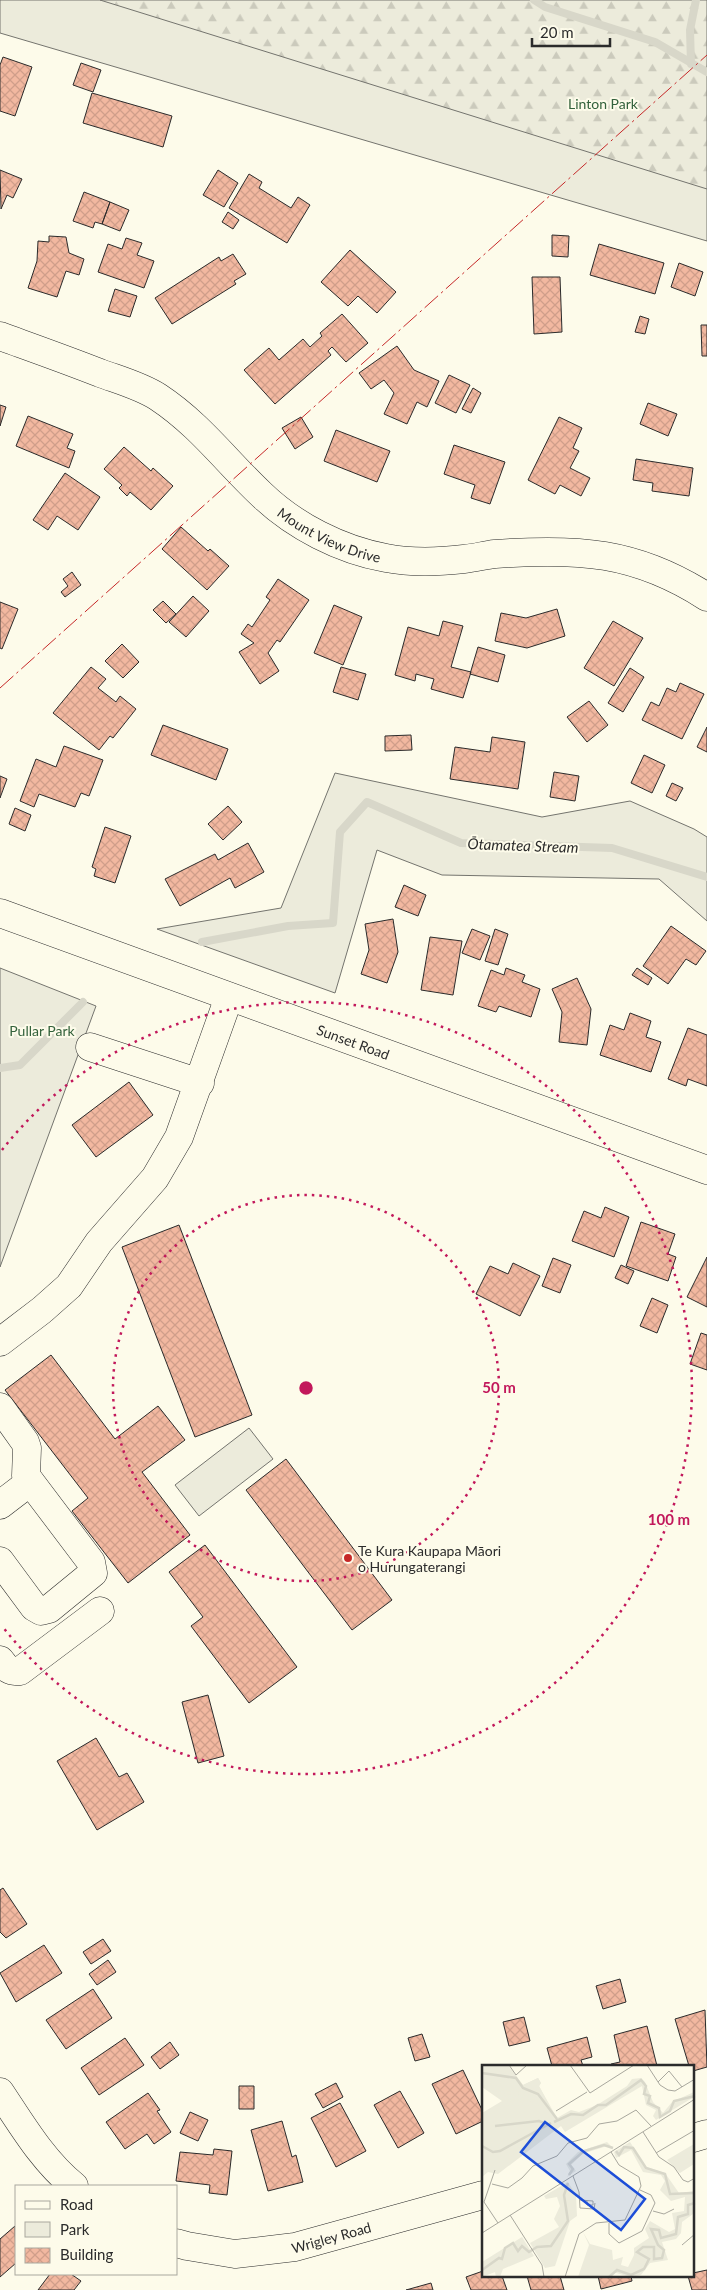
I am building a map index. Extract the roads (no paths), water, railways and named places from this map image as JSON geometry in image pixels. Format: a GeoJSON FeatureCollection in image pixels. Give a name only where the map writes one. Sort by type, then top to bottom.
{"type":"FeatureCollection","features":[{"type":"Feature","properties":{"kind":"street","name":"Mount View Drive"},"geometry":{"type":"LineString","coordinates":[[0,336],[124,381],[156,395],[200,430],[262,495],[292,518],[323,537],[352,550],[419,563],[494,554],[573,552],[605,555],[652,568],[686,584],[707,597]]}},
{"type":"Feature","properties":{"kind":"street","name":"Sunset Road"},"geometry":{"type":"LineString","coordinates":[[0,913],[707,1170]]}},
{"type":"Feature","properties":{"kind":"street"},"geometry":{"type":"LineString","coordinates":[[0,1342],[42,1310],[69,1286],[99,1242],[155,1178],[179,1137],[200,1083],[229,997]]}},
{"type":"Feature","properties":{"kind":"street"},"geometry":{"type":"LineString","coordinates":[[90,1047],[200,1083]]}},
{"type":"Feature","properties":{"kind":"street"},"geometry":{"type":"LineString","coordinates":[[0,1407],[25,1442],[27,1454],[25,1472],[30,1482],[91,1562],[93,1573],[49,1609],[41,1611],[34,1607],[0,1561]]}},
{"type":"Feature","properties":{"kind":"street"},"geometry":{"type":"LineString","coordinates":[[0,1504],[30,1482]]}},
{"type":"Feature","properties":{"kind":"street"},"geometry":{"type":"LineString","coordinates":[[0,1660],[7,1668],[13,1671],[20,1671],[100,1611]]}},
{"type":"Feature","properties":{"kind":"street"},"geometry":{"type":"LineString","coordinates":[[0,2092],[34,2142],[62,2176],[73,2185]]}},
{"type":"Feature","properties":{"kind":"street"},"geometry":{"type":"LineString","coordinates":[[694,2138],[707,2134]]}},
{"type":"Feature","properties":{"kind":"street","name":"Wrigley Road"},"geometry":{"type":"LineString","coordinates":[[178,2243],[235,2254],[295,2247],[482,2195]]}},
{"type":"Feature","properties":{"kind":"waterway"},"geometry":{"type":"LineString","coordinates":[[534,0],[545,7],[655,42],[707,72]]}},
{"type":"Feature","properties":{"kind":"waterway"},"geometry":{"type":"LineString","coordinates":[[691,64],[690,30],[696,0]]}},
{"type":"Feature","properties":{"kind":"waterway","name":"Ōtamatea Stream"},"geometry":{"type":"LineString","coordinates":[[202,942],[288,926],[333,923],[340,832],[367,802],[461,843],[612,848],[707,877]]}},
{"type":"Feature","properties":{"kind":"waterway","name":"Ōtamatea Stream"},"geometry":{"type":"LineString","coordinates":[[0,1068],[20,1065],[83,1002]]}},
{"type":"Feature","properties":{"kind":"place","name":"Te Kura Kaupapa Māori o Hurungaterangi"},"geometry":{"type":"Point","coordinates":[348,1558]}},
{"type":"Feature","properties":{"kind":"park label","name":"Linton Park"},"geometry":{"type":"Point","coordinates":[603,103]}},
{"type":"Feature","properties":{"kind":"park label","name":"Pullar Park"},"geometry":{"type":"Point","coordinates":[42,1030]}}]}
